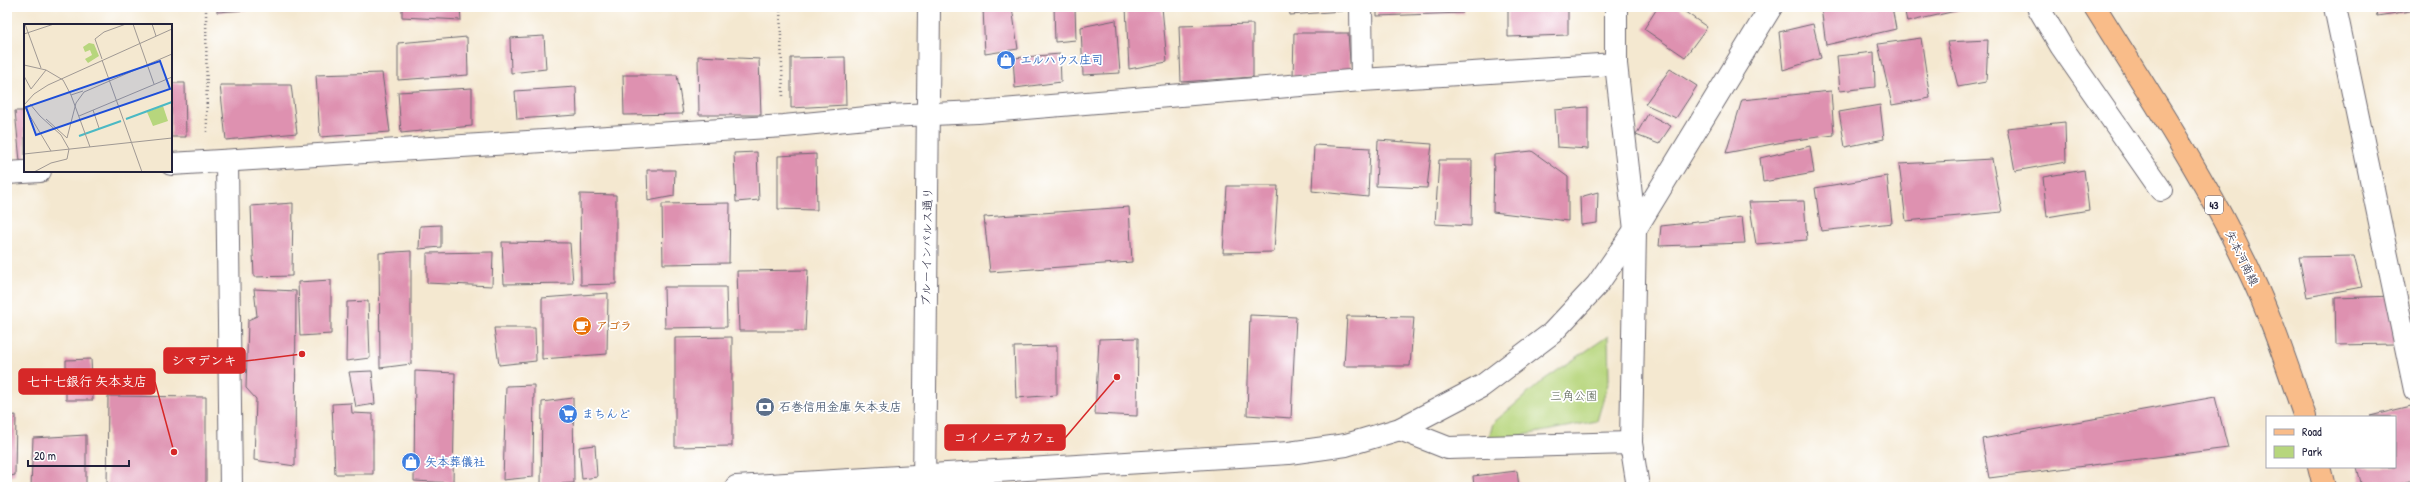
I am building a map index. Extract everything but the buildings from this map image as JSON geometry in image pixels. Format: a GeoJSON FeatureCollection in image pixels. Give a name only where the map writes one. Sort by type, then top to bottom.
{"type":"FeatureCollection","features":[{"type":"Feature","properties":{"kind":"main road","name":"矢本河南線"},"geometry":{"type":"LineString","coordinates":[[2095,7],[2206,189],[2250,273],[2283,352],[2305,416]]}},
{"type":"Feature","properties":{"kind":"main road"},"geometry":{"type":"LineString","coordinates":[[2319,468],[2324,487]]}},
{"type":"Feature","properties":{"kind":"street","name":"ブルーインパルス通り"},"geometry":{"type":"LineString","coordinates":[[924,481],[929,7]]}},
{"type":"Feature","properties":{"kind":"street"},"geometry":{"type":"LineString","coordinates":[[1361,7],[1362,80]]}},
{"type":"Feature","properties":{"kind":"street"},"geometry":{"type":"LineString","coordinates":[[1616,7],[1616,64],[1635,230],[1631,442],[1638,487]]}},
{"type":"Feature","properties":{"kind":"street"},"geometry":{"type":"LineString","coordinates":[[736,487],[924,481],[1289,453],[1346,445],[1400,429],[1482,386],[1552,333],[1598,285],[1635,230],[1771,7]]}},
{"type":"Feature","properties":{"kind":"street"},"geometry":{"type":"LineString","coordinates":[[2038,7],[2061,46],[2161,190]]}},
{"type":"Feature","properties":{"kind":"street"},"geometry":{"type":"LineString","coordinates":[[2335,7],[2415,390]]}},
{"type":"Feature","properties":{"kind":"street"},"geometry":{"type":"LineString","coordinates":[[172,164],[784,126],[1362,80],[1616,64]]}},
{"type":"Feature","properties":{"kind":"street"},"geometry":{"type":"LineString","coordinates":[[217,162],[231,487]]}},
{"type":"Feature","properties":{"kind":"street"},"geometry":{"type":"LineString","coordinates":[[7,173],[24,172]]}},
{"type":"Feature","properties":{"kind":"street"},"geometry":{"type":"LineString","coordinates":[[1400,429],[1448,448],[1631,442]]}},
{"type":"Feature","properties":{"kind":"path"},"geometry":{"type":"LineString","coordinates":[[206,7],[217,162]]}},
{"type":"Feature","properties":{"kind":"path"},"geometry":{"type":"LineString","coordinates":[[780,7],[784,126]]}},
{"type":"Feature","properties":{"kind":"green space","name":"三角公園"},"geometry":{"type":"Polygon","coordinates":[[[1608,336],[1609,380],[1597,421],[1488,442],[1493,423],[1545,379],[1608,336]]]}},
{"type":"Feature","properties":{"kind":"place","name":"エルハウス庄司"},"geometry":{"type":"Point","coordinates":[1006,60]}},
{"type":"Feature","properties":{"kind":"place","name":"アゴラ"},"geometry":{"type":"Point","coordinates":[582,326]}},
{"type":"Feature","properties":{"kind":"place","name":"シマデンキ"},"geometry":{"type":"Point","coordinates":[302,354]}},
{"type":"Feature","properties":{"kind":"place","name":"コイノニアカフェ"},"geometry":{"type":"Point","coordinates":[1117,377]}},
{"type":"Feature","properties":{"kind":"place","name":"石巻信用金庫 矢本支店"},"geometry":{"type":"Point","coordinates":[765,407]}},
{"type":"Feature","properties":{"kind":"place","name":"まちんど"},"geometry":{"type":"Point","coordinates":[568,414]}},
{"type":"Feature","properties":{"kind":"place","name":"七十七銀行 矢本支店"},"geometry":{"type":"Point","coordinates":[174,452]}},
{"type":"Feature","properties":{"kind":"place","name":"矢本葬儀社"},"geometry":{"type":"Point","coordinates":[411,462]}}]}
